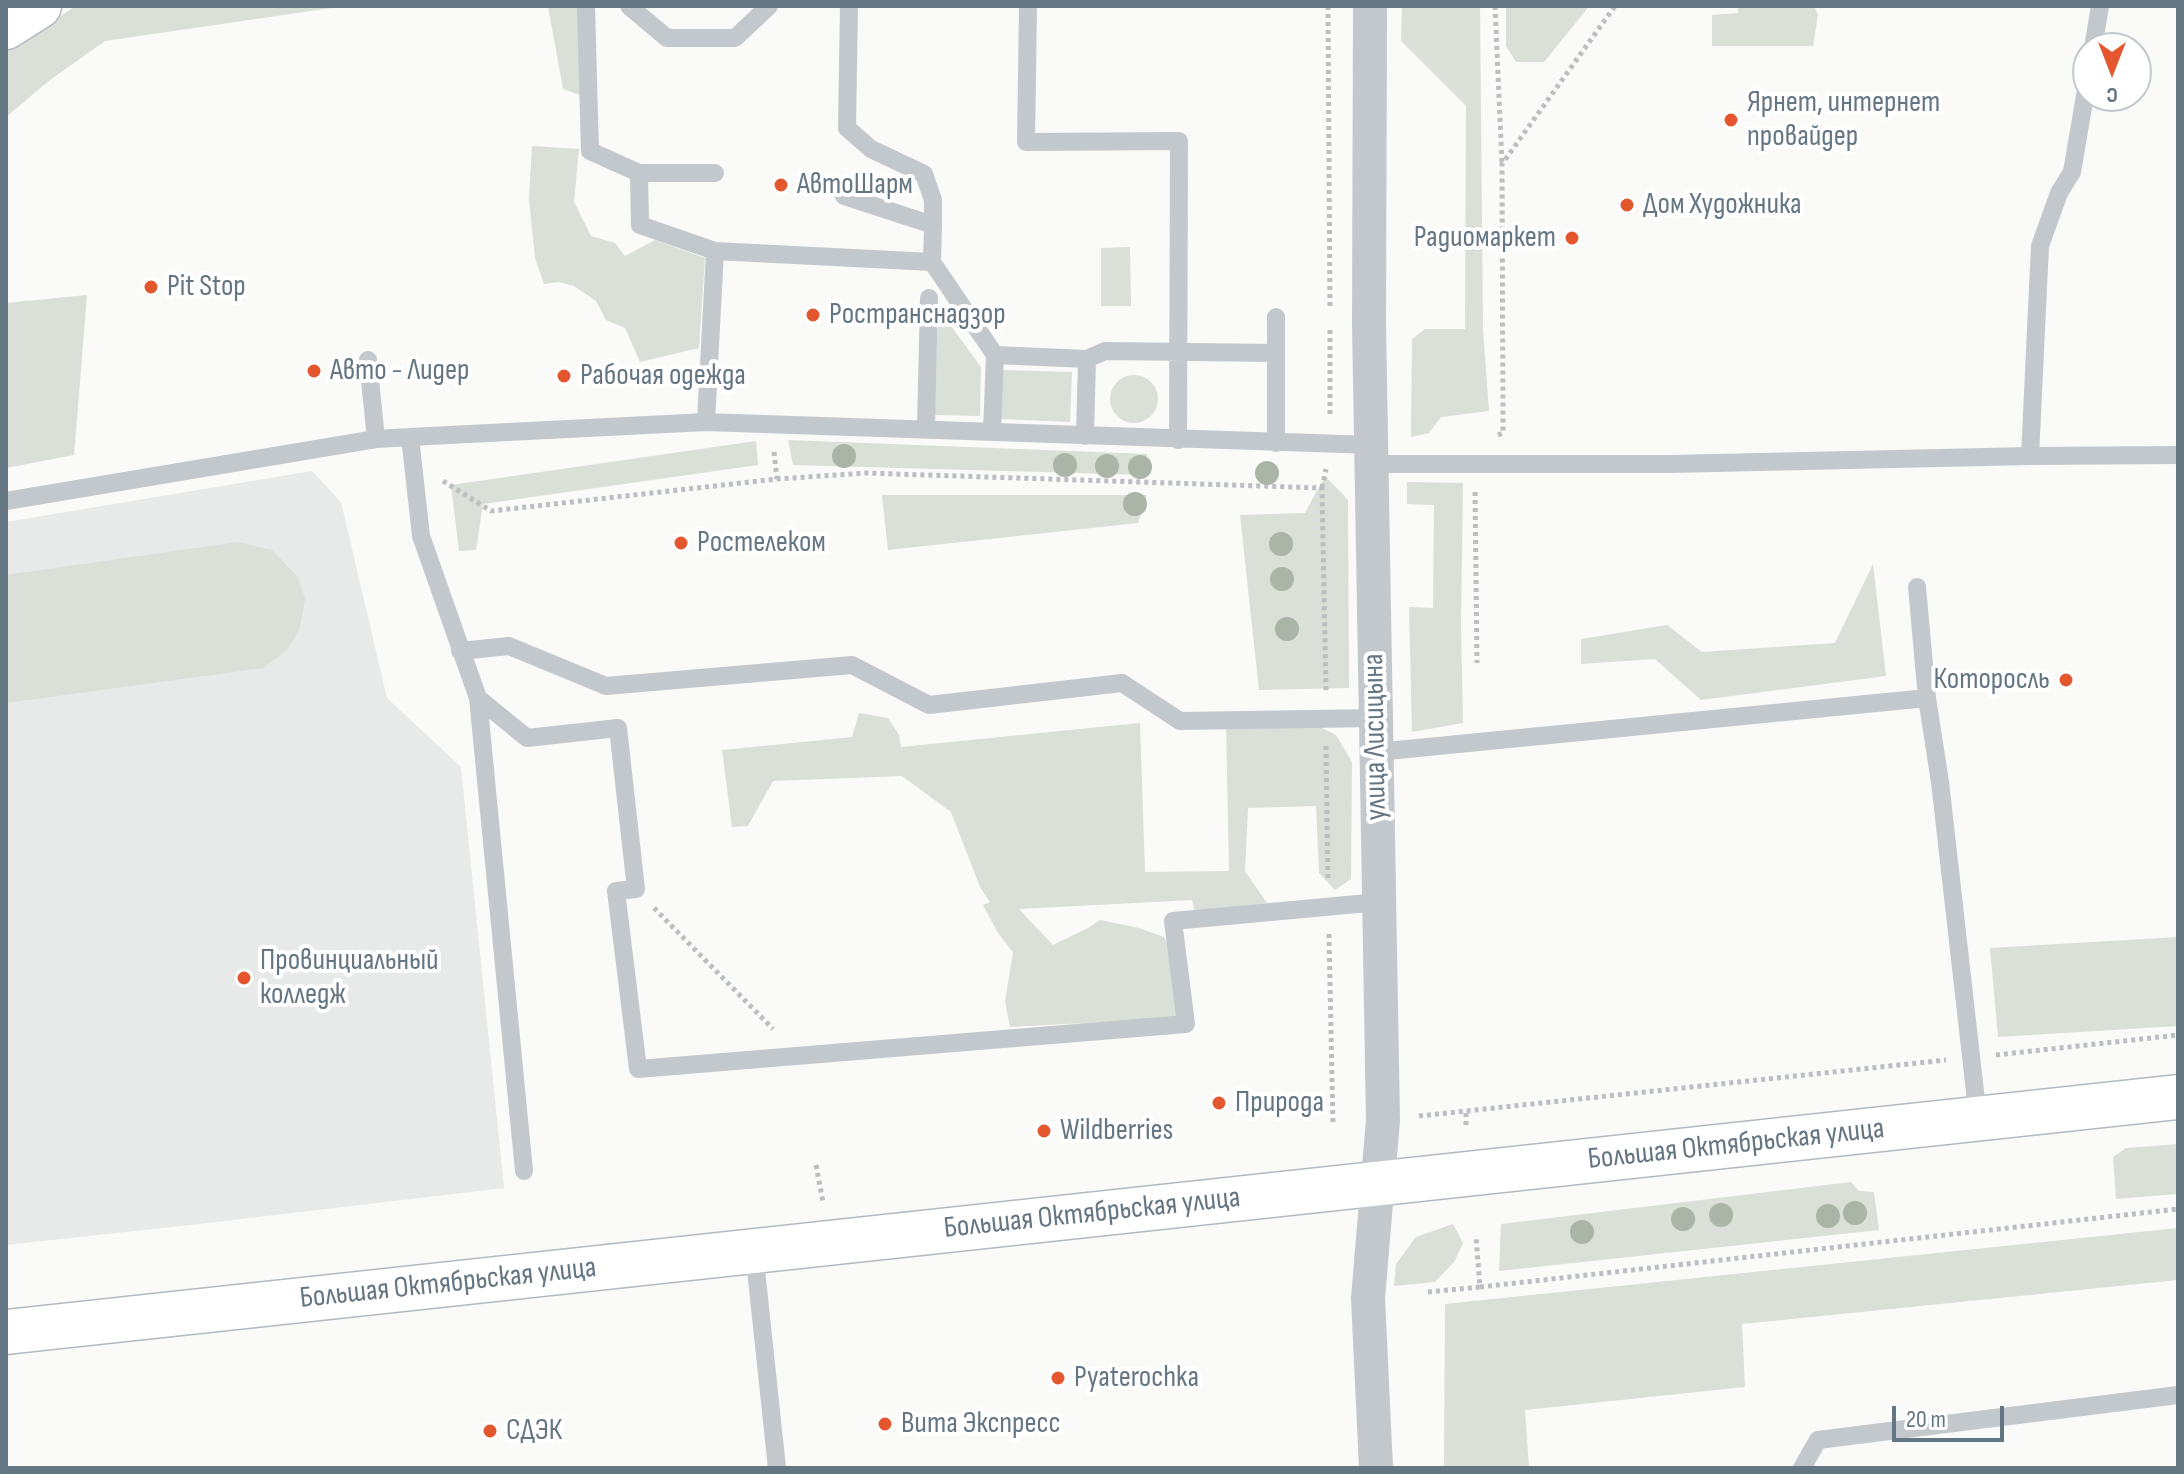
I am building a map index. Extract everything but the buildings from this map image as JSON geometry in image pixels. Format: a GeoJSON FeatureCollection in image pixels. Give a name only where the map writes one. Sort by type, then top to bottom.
{"type":"FeatureCollection","features":[{"type":"Feature","properties":{"kind":"main road"},"geometry":{"type":"LineString","coordinates":[[6,27],[39,6]]}},
{"type":"Feature","properties":{"kind":"main road","name":"Большая Октябрьская улица"},"geometry":{"type":"LineString","coordinates":[[6,1332],[2178,1097]]}},
{"type":"Feature","properties":{"kind":"street","name":"улица Лисицына"},"geometry":{"type":"LineString","coordinates":[[1370,6],[1372,455],[1383,1120],[1368,1298],[1376,1468]]}},
{"type":"Feature","properties":{"kind":"lane"},"geometry":{"type":"LineString","coordinates":[[586,6],[590,151],[639,173],[715,173]]}},
{"type":"Feature","properties":{"kind":"lane"},"geometry":{"type":"LineString","coordinates":[[629,6],[667,38],[735,38],[769,6]]}},
{"type":"Feature","properties":{"kind":"lane"},"geometry":{"type":"LineString","coordinates":[[849,6],[847,128],[871,149],[924,174],[933,200],[932,262],[995,355],[992,432]]}},
{"type":"Feature","properties":{"kind":"lane"},"geometry":{"type":"LineString","coordinates":[[1028,6],[1026,142],[1179,141],[1178,440]]}},
{"type":"Feature","properties":{"kind":"lane"},"geometry":{"type":"LineString","coordinates":[[2096,32],[2100,6]]}},
{"type":"Feature","properties":{"kind":"lane"},"geometry":{"type":"LineString","coordinates":[[2030,456],[2040,246],[2059,193],[2072,172],[2082,112]]}},
{"type":"Feature","properties":{"kind":"lane"},"geometry":{"type":"LineString","coordinates":[[639,173],[640,225],[715,251],[932,262]]}},
{"type":"Feature","properties":{"kind":"lane"},"geometry":{"type":"LineString","coordinates":[[844,196],[933,225]]}},
{"type":"Feature","properties":{"kind":"lane"},"geometry":{"type":"LineString","coordinates":[[706,422],[715,251]]}},
{"type":"Feature","properties":{"kind":"lane"},"geometry":{"type":"LineString","coordinates":[[926,429],[929,298]]}},
{"type":"Feature","properties":{"kind":"lane"},"geometry":{"type":"LineString","coordinates":[[1276,317],[1276,443]]}},
{"type":"Feature","properties":{"kind":"lane"},"geometry":{"type":"LineString","coordinates":[[995,355],[1087,359],[1105,351],[1276,353]]}},
{"type":"Feature","properties":{"kind":"lane"},"geometry":{"type":"LineString","coordinates":[[1085,436],[1087,359]]}},
{"type":"Feature","properties":{"kind":"lane"},"geometry":{"type":"LineString","coordinates":[[368,360],[376,439]]}},
{"type":"Feature","properties":{"kind":"lane"},"geometry":{"type":"LineString","coordinates":[[6,501],[376,439],[706,422],[1330,445],[1372,455],[1475,464],[1670,464],[2178,455]]}},
{"type":"Feature","properties":{"kind":"lane"},"geometry":{"type":"LineString","coordinates":[[410,437],[421,536],[478,698],[524,1171]]}},
{"type":"Feature","properties":{"kind":"lane"},"geometry":{"type":"LineString","coordinates":[[1917,587],[1927,698],[1940,782],[1978,1118]]}},
{"type":"Feature","properties":{"kind":"lane"},"geometry":{"type":"LineString","coordinates":[[460,651],[509,646],[606,686],[852,665],[929,705],[1122,683],[1180,721],[1376,718]]}},
{"type":"Feature","properties":{"kind":"lane"},"geometry":{"type":"LineString","coordinates":[[478,698],[527,738],[618,728],[636,889],[616,891],[638,1069],[1186,1024],[1173,921],[1379,902]]}},
{"type":"Feature","properties":{"kind":"lane"},"geometry":{"type":"LineString","coordinates":[[1377,752],[1927,698]]}},
{"type":"Feature","properties":{"kind":"lane"},"geometry":{"type":"LineString","coordinates":[[754,1251],[777,1468]]}},
{"type":"Feature","properties":{"kind":"lane"},"geometry":{"type":"LineString","coordinates":[[1802,1468],[1818,1440],[2178,1395]]}},
{"type":"Feature","properties":{"kind":"path"},"geometry":{"type":"LineString","coordinates":[[1328,6],[1330,445],[1322,488],[1333,1125]]}},
{"type":"Feature","properties":{"kind":"path"},"geometry":{"type":"LineString","coordinates":[[1477,663],[1475,448],[1503,433],[1502,164],[1495,6]]}},
{"type":"Feature","properties":{"kind":"path"},"geometry":{"type":"LineString","coordinates":[[1502,164],[1615,6]]}},
{"type":"Feature","properties":{"kind":"path"},"geometry":{"type":"LineString","coordinates":[[414,472],[441,480],[491,511],[777,479],[866,473],[1322,488]]}},
{"type":"Feature","properties":{"kind":"path"},"geometry":{"type":"LineString","coordinates":[[636,889],[798,1056]]}},
{"type":"Feature","properties":{"kind":"path"},"geometry":{"type":"LineString","coordinates":[[1412,1117],[2178,1035]]}},
{"type":"Feature","properties":{"kind":"path"},"geometry":{"type":"LineString","coordinates":[[1466,1113],[1466,1125]]}},
{"type":"Feature","properties":{"kind":"path"},"geometry":{"type":"LineString","coordinates":[[816,1165],[824,1207]]}},
{"type":"Feature","properties":{"kind":"path"},"geometry":{"type":"LineString","coordinates":[[1428,1292],[2178,1209]]}},
{"type":"Feature","properties":{"kind":"path"},"geometry":{"type":"LineString","coordinates":[[1476,1237],[1480,1287]]}},
{"type":"Feature","properties":{"kind":"shaded area"},"geometry":{"type":"Polygon","coordinates":[[[76,6],[345,6],[105,41],[50,80],[6,117],[6,51],[76,6]]]}},
{"type":"Feature","properties":{"kind":"shaded area"},"geometry":{"type":"Polygon","coordinates":[[[548,6],[578,6],[580,95],[563,89],[548,6]]]}},
{"type":"Feature","properties":{"kind":"shaded area"},"geometry":{"type":"Polygon","coordinates":[[[1402,6],[1480,6],[1483,330],[1489,411],[1441,417],[1429,433],[1411,437],[1412,339],[1425,329],[1465,329],[1466,106],[1401,41],[1402,6]]]}},
{"type":"Feature","properties":{"kind":"shaded area"},"geometry":{"type":"Polygon","coordinates":[[[1506,6],[1586,6],[1587,9],[1544,62],[1516,62],[1506,46],[1506,6]]]}},
{"type":"Feature","properties":{"kind":"shaded area"},"geometry":{"type":"Polygon","coordinates":[[[1738,6],[1814,6],[1818,15],[1813,46],[1712,46],[1712,15],[1738,13],[1738,6]]]}},
{"type":"Feature","properties":{"kind":"shaded area"},"geometry":{"type":"Polygon","coordinates":[[[532,146],[579,149],[574,202],[591,236],[615,243],[625,256],[655,240],[705,258],[699,348],[640,362],[625,328],[606,320],[596,301],[574,286],[559,282],[544,284],[535,258],[529,199],[532,146]]]}},
{"type":"Feature","properties":{"kind":"shaded area"},"geometry":{"type":"Polygon","coordinates":[[[1130,247],[1131,306],[1101,306],[1101,248],[1130,247]]]}},
{"type":"Feature","properties":{"kind":"shaded area"},"geometry":{"type":"Polygon","coordinates":[[[87,295],[74,455],[6,468],[6,303],[87,295]]]}},
{"type":"Feature","properties":{"kind":"shaded area"},"geometry":{"type":"Polygon","coordinates":[[[938,308],[981,367],[980,416],[935,415],[938,308]]]}},
{"type":"Feature","properties":{"kind":"shaded area"},"geometry":{"type":"Polygon","coordinates":[[[1002,370],[1072,372],[1070,422],[1001,419],[1002,370]]]}},
{"type":"Feature","properties":{"kind":"shaded area"},"geometry":{"type":"Polygon","coordinates":[[[1134,375],[1151,382],[1158,399],[1151,416],[1134,423],[1117,416],[1110,399],[1117,382],[1134,375]]]}},
{"type":"Feature","properties":{"kind":"shaded area"},"geometry":{"type":"Polygon","coordinates":[[[788,440],[1147,454],[1148,475],[793,465],[788,440]]]}},
{"type":"Feature","properties":{"kind":"shaded area"},"geometry":{"type":"Polygon","coordinates":[[[756,441],[758,465],[483,504],[476,550],[459,551],[451,485],[756,441]]]}},
{"type":"Feature","properties":{"kind":"shaded area","name":"Провинциальный колледж"},"geometry":{"type":"Polygon","coordinates":[[[312,471],[341,502],[387,698],[461,767],[504,1188],[6,1245],[6,522],[312,471]]]}},
{"type":"Feature","properties":{"kind":"shaded area"},"geometry":{"type":"Polygon","coordinates":[[[1325,476],[1348,500],[1349,688],[1259,690],[1240,515],[1305,513],[1325,476]]]}},
{"type":"Feature","properties":{"kind":"shaded area"},"geometry":{"type":"Polygon","coordinates":[[[1407,482],[1463,483],[1463,723],[1412,732],[1409,607],[1433,608],[1434,505],[1407,504],[1407,482]]]}},
{"type":"Feature","properties":{"kind":"shaded area"},"geometry":{"type":"Polygon","coordinates":[[[882,495],[1147,495],[1138,523],[888,550],[882,495]]]}},
{"type":"Feature","properties":{"kind":"shaded area"},"geometry":{"type":"Polygon","coordinates":[[[238,542],[272,550],[298,577],[305,599],[300,628],[287,650],[263,668],[6,703],[6,575],[238,542]]]}},
{"type":"Feature","properties":{"kind":"shaded area"},"geometry":{"type":"Polygon","coordinates":[[[1873,564],[1886,676],[1701,700],[1655,659],[1581,664],[1581,639],[1667,625],[1702,652],[1835,643],[1873,564]]]}},
{"type":"Feature","properties":{"kind":"shaded area"},"geometry":{"type":"Polygon","coordinates":[[[859,713],[888,718],[899,735],[901,747],[1140,723],[1145,872],[1229,871],[1226,727],[1320,727],[1336,735],[1352,762],[1351,879],[1335,890],[1319,873],[1316,806],[1248,808],[1245,871],[1267,903],[1195,912],[1192,900],[1019,909],[1053,945],[1100,920],[1164,937],[1173,954],[1179,1018],[1010,1027],[1005,1002],[1013,952],[998,933],[983,905],[990,902],[980,887],[951,812],[902,776],[773,781],[748,826],[732,827],[722,750],[852,737],[859,713]]]}},
{"type":"Feature","properties":{"kind":"shaded area"},"geometry":{"type":"Polygon","coordinates":[[[2178,937],[2178,1026],[1998,1037],[1990,948],[2178,937]]]}},
{"type":"Feature","properties":{"kind":"shaded area"},"geometry":{"type":"Polygon","coordinates":[[[2178,1144],[2178,1194],[2116,1199],[2113,1157],[2126,1148],[2178,1144]]]}},
{"type":"Feature","properties":{"kind":"shaded area"},"geometry":{"type":"Polygon","coordinates":[[[1851,1182],[1859,1191],[1874,1192],[1879,1230],[1499,1271],[1501,1224],[1851,1182]]]}},
{"type":"Feature","properties":{"kind":"shaded area"},"geometry":{"type":"Polygon","coordinates":[[[1453,1224],[1463,1243],[1454,1262],[1435,1282],[1394,1286],[1396,1264],[1416,1237],[1453,1224]]]}},
{"type":"Feature","properties":{"kind":"shaded area"},"geometry":{"type":"Polygon","coordinates":[[[2178,1228],[2178,1280],[1742,1324],[1745,1387],[1525,1410],[1529,1468],[1444,1468],[1445,1304],[2178,1228]]]}},
{"type":"Feature","properties":{"kind":"place","name":"Ярнет, интернет провайдер"},"geometry":{"type":"Point","coordinates":[1731,120]}},
{"type":"Feature","properties":{"kind":"place","name":"АвтоШарм"},"geometry":{"type":"Point","coordinates":[781,185]}},
{"type":"Feature","properties":{"kind":"place","name":"Дом Художника"},"geometry":{"type":"Point","coordinates":[1627,205]}},
{"type":"Feature","properties":{"kind":"place","name":"Радиомаркет"},"geometry":{"type":"Point","coordinates":[1572,238]}},
{"type":"Feature","properties":{"kind":"place","name":"Pit Stop"},"geometry":{"type":"Point","coordinates":[151,287]}},
{"type":"Feature","properties":{"kind":"place","name":"Ространснадзор"},"geometry":{"type":"Point","coordinates":[813,315]}},
{"type":"Feature","properties":{"kind":"place","name":"Авто - Лидер"},"geometry":{"type":"Point","coordinates":[314,371]}},
{"type":"Feature","properties":{"kind":"place","name":"Рабочая одежда"},"geometry":{"type":"Point","coordinates":[564,376]}},
{"type":"Feature","properties":{"kind":"place","name":"Ростелеком"},"geometry":{"type":"Point","coordinates":[681,543]}},
{"type":"Feature","properties":{"kind":"place","name":"Которосль"},"geometry":{"type":"Point","coordinates":[2066,680]}},
{"type":"Feature","properties":{"kind":"place","name":"Провинциальный колледж"},"geometry":{"type":"Point","coordinates":[244,978]}},
{"type":"Feature","properties":{"kind":"place","name":"Природа"},"geometry":{"type":"Point","coordinates":[1219,1103]}},
{"type":"Feature","properties":{"kind":"place","name":"Wildberries"},"geometry":{"type":"Point","coordinates":[1044,1131]}},
{"type":"Feature","properties":{"kind":"place","name":"Pyaterochka"},"geometry":{"type":"Point","coordinates":[1058,1378]}},
{"type":"Feature","properties":{"kind":"place","name":"Вита Экспресс"},"geometry":{"type":"Point","coordinates":[885,1424]}},
{"type":"Feature","properties":{"kind":"place","name":"СДЭК"},"geometry":{"type":"Point","coordinates":[490,1431]}}]}
